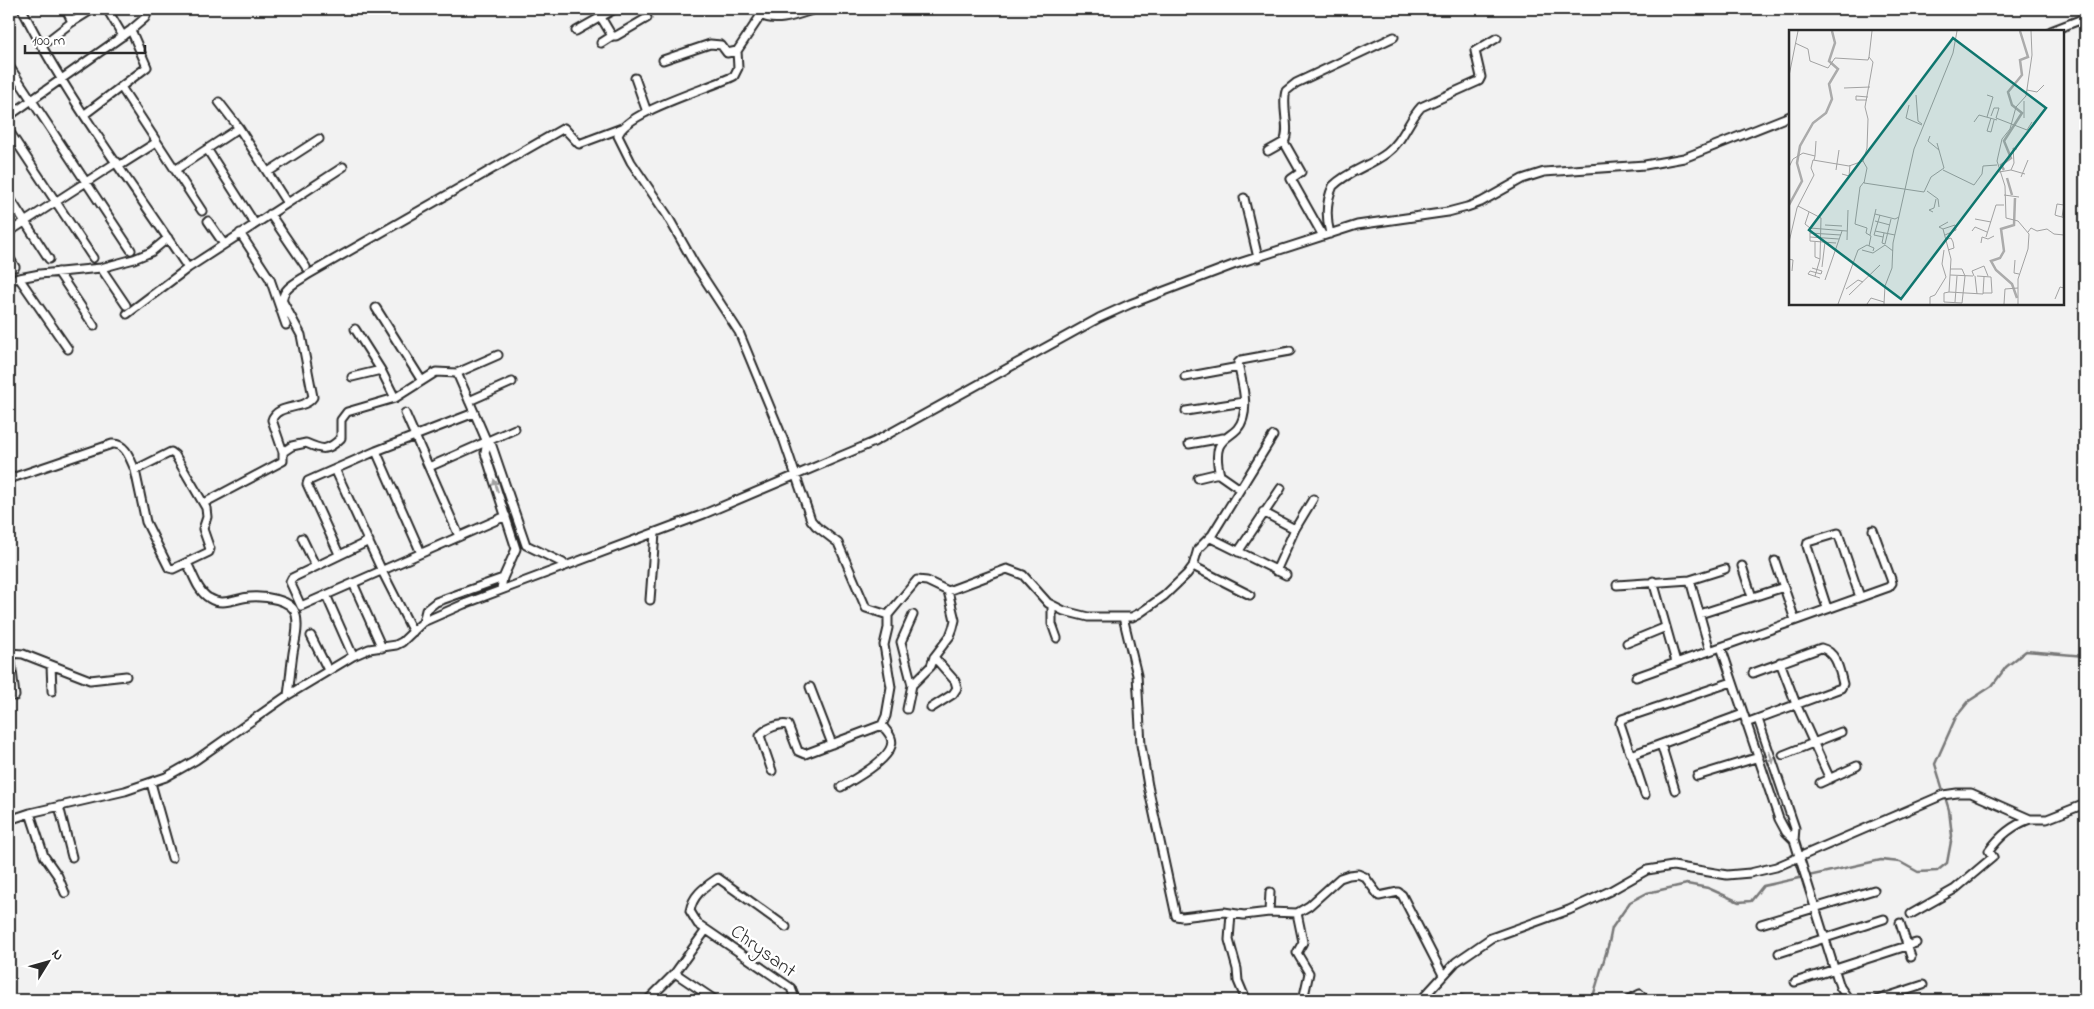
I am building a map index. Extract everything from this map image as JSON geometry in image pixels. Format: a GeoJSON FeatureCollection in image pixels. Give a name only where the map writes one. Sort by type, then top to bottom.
{"type":"FeatureCollection","features":[{"type":"Feature","properties":{"kind":"street"},"geometry":{"type":"LineString","coordinates":[[22,9],[61,80],[188,268]]}},
{"type":"Feature","properties":{"kind":"street"},"geometry":{"type":"LineString","coordinates":[[66,9],[72,22]]}},
{"type":"Feature","properties":{"kind":"street"},"geometry":{"type":"LineString","coordinates":[[41,46],[72,22],[93,9]]}},
{"type":"Feature","properties":{"kind":"street"},"geometry":{"type":"LineString","coordinates":[[107,9],[123,36]]}},
{"type":"Feature","properties":{"kind":"street"},"geometry":{"type":"LineString","coordinates":[[9,116],[131,30],[145,18],[149,9]]}},
{"type":"Feature","properties":{"kind":"street"},"geometry":{"type":"LineString","coordinates":[[596,9],[612,36]]}},
{"type":"Feature","properties":{"kind":"street"},"geometry":{"type":"LineString","coordinates":[[576,31],[615,9]]}},
{"type":"Feature","properties":{"kind":"street"},"geometry":{"type":"LineString","coordinates":[[204,503],[281,462],[284,459],[283,452],[272,417],[278,411],[308,402],[313,397],[301,335],[283,302],[284,292],[328,263],[560,129],[567,129],[579,144],[622,128],[647,112],[734,76],[738,68],[737,51],[758,12],[768,18],[781,18],[815,9]]}},
{"type":"Feature","properties":{"kind":"street"},"geometry":{"type":"LineString","coordinates":[[601,43],[646,18]]}},
{"type":"Feature","properties":{"kind":"street"},"geometry":{"type":"LineString","coordinates":[[2054,30],[2085,18]]}},
{"type":"Feature","properties":{"kind":"street"},"geometry":{"type":"LineString","coordinates":[[85,114],[147,67],[131,30]]}},
{"type":"Feature","properties":{"kind":"street"},"geometry":{"type":"LineString","coordinates":[[1268,151],[1284,142],[1286,136],[1284,98],[1290,87],[1394,37]]}},
{"type":"Feature","properties":{"kind":"street"},"geometry":{"type":"LineString","coordinates":[[1326,235],[1327,212],[1333,186],[1387,153],[1403,137],[1421,106],[1479,81],[1481,77],[1475,51],[1497,38]]}},
{"type":"Feature","properties":{"kind":"street"},"geometry":{"type":"LineString","coordinates":[[663,60],[710,44],[721,45],[727,53],[737,51]]}},
{"type":"Feature","properties":{"kind":"street"},"geometry":{"type":"LineString","coordinates":[[9,66],[131,250]]}},
{"type":"Feature","properties":{"kind":"street"},"geometry":{"type":"LineString","coordinates":[[635,78],[647,112]]}},
{"type":"Feature","properties":{"kind":"street"},"geometry":{"type":"LineString","coordinates":[[121,88],[202,211]]}},
{"type":"Feature","properties":{"kind":"street"},"geometry":{"type":"LineString","coordinates":[[219,102],[239,128],[288,203]]}},
{"type":"Feature","properties":{"kind":"street"},"geometry":{"type":"LineString","coordinates":[[9,820],[151,783],[203,756],[288,695],[352,656],[369,649],[382,648],[402,642],[423,622],[501,589],[655,533],[797,476],[896,432],[1116,309],[1233,265],[1326,235],[1364,224],[1448,212],[1467,207],[1481,202],[1522,179],[1544,172],[1645,165],[1684,158],[1789,116]]}},
{"type":"Feature","properties":{"kind":"street"},"geometry":{"type":"LineString","coordinates":[[175,170],[239,128]]}},
{"type":"Feature","properties":{"kind":"street"},"geometry":{"type":"LineString","coordinates":[[622,128],[618,136],[624,151],[667,214],[694,263],[739,332],[797,476],[811,520],[841,548],[864,605],[869,610],[888,615]]}},
{"type":"Feature","properties":{"kind":"street"},"geometry":{"type":"LineString","coordinates":[[9,131],[93,258]]}},
{"type":"Feature","properties":{"kind":"street"},"geometry":{"type":"LineString","coordinates":[[268,172],[319,138]]}},
{"type":"Feature","properties":{"kind":"street"},"geometry":{"type":"LineString","coordinates":[[9,232],[85,182],[157,142]]}},
{"type":"Feature","properties":{"kind":"street"},"geometry":{"type":"LineString","coordinates":[[1284,142],[1301,171],[1301,173],[1291,179],[1326,235]]}},
{"type":"Feature","properties":{"kind":"street"},"geometry":{"type":"LineString","coordinates":[[207,149],[255,224]]}},
{"type":"Feature","properties":{"kind":"street"},"geometry":{"type":"LineString","coordinates":[[127,314],[188,268],[343,167]]}},
{"type":"Feature","properties":{"kind":"street"},"geometry":{"type":"LineString","coordinates":[[9,197],[49,258]]}},
{"type":"Feature","properties":{"kind":"street"},"geometry":{"type":"LineString","coordinates":[[1244,198],[1258,258]]}},
{"type":"Feature","properties":{"kind":"street"},"geometry":{"type":"LineString","coordinates":[[270,214],[306,268]]}},
{"type":"Feature","properties":{"kind":"street"},"geometry":{"type":"LineString","coordinates":[[208,221],[224,244]]}},
{"type":"Feature","properties":{"kind":"street"},"geometry":{"type":"LineString","coordinates":[[240,234],[270,279],[286,325]]}},
{"type":"Feature","properties":{"kind":"street"},"geometry":{"type":"LineString","coordinates":[[9,280],[58,272],[101,268],[151,252],[168,238]]}},
{"type":"Feature","properties":{"kind":"street"},"geometry":{"type":"LineString","coordinates":[[9,257],[15,267]]}},
{"type":"Feature","properties":{"kind":"street"},"geometry":{"type":"LineString","coordinates":[[101,268],[126,306]]}},
{"type":"Feature","properties":{"kind":"street"},"geometry":{"type":"LineString","coordinates":[[58,272],[94,326]]}},
{"type":"Feature","properties":{"kind":"street"},"geometry":{"type":"LineString","coordinates":[[19,278],[68,350]]}},
{"type":"Feature","properties":{"kind":"street"},"geometry":{"type":"LineString","coordinates":[[376,308],[422,381]]}},
{"type":"Feature","properties":{"kind":"street"},"geometry":{"type":"LineString","coordinates":[[355,329],[381,370],[395,398]]}},
{"type":"Feature","properties":{"kind":"street"},"geometry":{"type":"LineString","coordinates":[[1240,489],[1223,478],[1220,473],[1218,449],[1223,438],[1241,422],[1244,416],[1244,402],[1238,363],[1241,360],[1290,352]]}},
{"type":"Feature","properties":{"kind":"street"},"geometry":{"type":"LineString","coordinates":[[283,452],[292,446],[306,443],[317,449],[330,447],[340,438],[342,432],[341,420],[344,414],[395,398],[436,372],[454,373],[498,355]]}},
{"type":"Feature","properties":{"kind":"street"},"geometry":{"type":"LineString","coordinates":[[1186,378],[1239,367]]}},
{"type":"Feature","properties":{"kind":"street"},"geometry":{"type":"LineString","coordinates":[[352,378],[381,370]]}},
{"type":"Feature","properties":{"kind":"street"},"geometry":{"type":"LineString","coordinates":[[454,373],[487,442],[492,446],[526,545],[563,563]]}},
{"type":"Feature","properties":{"kind":"street"},"geometry":{"type":"LineString","coordinates":[[469,401],[512,382]]}},
{"type":"Feature","properties":{"kind":"street"},"geometry":{"type":"LineString","coordinates":[[1186,411],[1244,402]]}},
{"type":"Feature","properties":{"kind":"street"},"geometry":{"type":"LineString","coordinates":[[405,413],[460,536]]}},
{"type":"Feature","properties":{"kind":"street"},"geometry":{"type":"LineString","coordinates":[[339,554],[307,484],[310,480],[376,451],[474,413]]}},
{"type":"Feature","properties":{"kind":"street"},"geometry":{"type":"LineString","coordinates":[[429,467],[515,429]]}},
{"type":"Feature","properties":{"kind":"street"},"geometry":{"type":"LineString","coordinates":[[772,770],[760,739],[760,734],[765,731],[783,724],[788,725],[798,750],[802,754],[807,754],[882,725],[886,716],[891,687],[884,645],[888,628],[888,615],[915,581],[929,582],[948,591],[995,572],[1012,570],[1023,575],[1039,595],[1052,605],[1071,613],[1088,617],[1132,617],[1140,614],[1169,592],[1193,566],[1198,549],[1210,538],[1273,436]]}},
{"type":"Feature","properties":{"kind":"street"},"geometry":{"type":"LineString","coordinates":[[1189,444],[1223,438]]}},
{"type":"Feature","properties":{"kind":"street"},"geometry":{"type":"LineString","coordinates":[[487,442],[484,448],[485,453],[516,549],[503,578],[501,589]]}},
{"type":"Feature","properties":{"kind":"street"},"geometry":{"type":"LineString","coordinates":[[9,479],[115,444],[123,448],[135,470],[146,522],[168,567],[173,569],[207,553],[210,549],[203,528],[207,517],[204,503],[173,452],[168,452],[135,470]]}},
{"type":"Feature","properties":{"kind":"street"},"geometry":{"type":"LineString","coordinates":[[376,451],[421,553]]}},
{"type":"Feature","properties":{"kind":"street"},"geometry":{"type":"LineString","coordinates":[[335,469],[413,632]]}},
{"type":"Feature","properties":{"kind":"street"},"geometry":{"type":"LineString","coordinates":[[1198,478],[1220,473]]}},
{"type":"Feature","properties":{"kind":"street"},"geometry":{"type":"LineString","coordinates":[[1238,552],[1281,488]]}},
{"type":"Feature","properties":{"kind":"street"},"geometry":{"type":"LineString","coordinates":[[1276,571],[1295,529],[1313,499]]}},
{"type":"Feature","properties":{"kind":"street"},"geometry":{"type":"LineString","coordinates":[[1264,512],[1295,529]]}},
{"type":"Feature","properties":{"kind":"street"},"geometry":{"type":"LineString","coordinates":[[369,541],[292,578],[292,586],[301,606],[506,516]]}},
{"type":"Feature","properties":{"kind":"street"},"geometry":{"type":"LineString","coordinates":[[1636,677],[1889,586],[1892,583],[1873,530]]}},
{"type":"Feature","properties":{"kind":"street"},"geometry":{"type":"LineString","coordinates":[[1827,608],[1807,546],[1808,542],[1838,532],[1860,596]]}},
{"type":"Feature","properties":{"kind":"street"},"geometry":{"type":"LineString","coordinates":[[650,600],[655,533]]}},
{"type":"Feature","properties":{"kind":"street"},"geometry":{"type":"LineString","coordinates":[[302,538],[315,566]]}},
{"type":"Feature","properties":{"kind":"street"},"geometry":{"type":"LineString","coordinates":[[1210,538],[1286,575]]}},
{"type":"Feature","properties":{"kind":"street"},"geometry":{"type":"LineString","coordinates":[[516,549],[526,545]]}},
{"type":"Feature","properties":{"kind":"street"},"geometry":{"type":"LineString","coordinates":[[1775,561],[1795,620]]}},
{"type":"Feature","properties":{"kind":"street"},"geometry":{"type":"LineString","coordinates":[[187,563],[203,594],[212,600],[223,603],[242,598],[259,597],[288,603],[294,609],[297,620],[288,695]]}},
{"type":"Feature","properties":{"kind":"street"},"geometry":{"type":"LineString","coordinates":[[1193,566],[1250,595]]}},
{"type":"Feature","properties":{"kind":"street"},"geometry":{"type":"LineString","coordinates":[[1742,566],[1752,597]]}},
{"type":"Feature","properties":{"kind":"street"},"geometry":{"type":"LineString","coordinates":[[1617,584],[1690,580],[1725,569]]}},
{"type":"Feature","properties":{"kind":"street"},"geometry":{"type":"LineString","coordinates":[[423,622],[426,610],[436,602],[503,578]]}},
{"type":"Feature","properties":{"kind":"street"},"geometry":{"type":"LineString","coordinates":[[1690,580],[1710,650]]}},
{"type":"Feature","properties":{"kind":"street"},"geometry":{"type":"LineString","coordinates":[[1653,581],[1676,662]]}},
{"type":"Feature","properties":{"kind":"street"},"geometry":{"type":"LineString","coordinates":[[353,583],[382,648]]}},
{"type":"Feature","properties":{"kind":"street"},"geometry":{"type":"LineString","coordinates":[[1700,614],[1784,587]]}},
{"type":"Feature","properties":{"kind":"street"},"geometry":{"type":"LineString","coordinates":[[912,685],[931,666],[934,657],[950,636],[955,620],[948,591]]}},
{"type":"Feature","properties":{"kind":"street"},"geometry":{"type":"LineString","coordinates":[[326,595],[352,656]]}},
{"type":"Feature","properties":{"kind":"street"},"geometry":{"type":"LineString","coordinates":[[1052,605],[1052,624],[1057,638]]}},
{"type":"Feature","properties":{"kind":"street"},"geometry":{"type":"LineString","coordinates":[[907,709],[912,685],[901,642],[913,616]]}},
{"type":"Feature","properties":{"kind":"street"},"geometry":{"type":"LineString","coordinates":[[1123,617],[1137,676],[1142,745],[1148,786],[1174,914],[1182,918],[1220,912],[1244,915],[1269,912],[1297,913],[1309,906],[1340,878],[1349,875],[1362,875],[1368,878],[1379,896],[1398,892],[1402,895],[1443,975]]}},
{"type":"Feature","properties":{"kind":"street"},"geometry":{"type":"LineString","coordinates":[[1627,643],[1666,627]]}},
{"type":"Feature","properties":{"kind":"street"},"geometry":{"type":"LineString","coordinates":[[311,636],[328,670]]}},
{"type":"Feature","properties":{"kind":"street"},"geometry":{"type":"LineString","coordinates":[[1720,647],[1779,819],[1786,832],[1794,840]]}},
{"type":"Feature","properties":{"kind":"street"},"geometry":{"type":"LineString","coordinates":[[1746,723],[1841,688],[1843,684],[1834,657],[1829,650],[1821,648],[1753,673]]}},
{"type":"Feature","properties":{"kind":"street"},"geometry":{"type":"LineString","coordinates":[[15,696],[9,653],[23,654],[90,680],[126,676]]}},
{"type":"Feature","properties":{"kind":"street"},"geometry":{"type":"LineString","coordinates":[[931,708],[953,694],[958,688],[934,657]]}},
{"type":"Feature","properties":{"kind":"street"},"geometry":{"type":"LineString","coordinates":[[1780,662],[1796,704],[1830,779]]}},
{"type":"Feature","properties":{"kind":"street"},"geometry":{"type":"LineString","coordinates":[[51,664],[52,691]]}},
{"type":"Feature","properties":{"kind":"street"},"geometry":{"type":"LineString","coordinates":[[1646,795],[1620,723],[1621,720],[1732,682]]}},
{"type":"Feature","properties":{"kind":"street"},"geometry":{"type":"LineString","coordinates":[[810,687],[832,744]]}},
{"type":"Feature","properties":{"kind":"street"},"geometry":{"type":"LineString","coordinates":[[1631,753],[1634,754],[1743,714]]}},
{"type":"Feature","properties":{"kind":"street"},"geometry":{"type":"LineString","coordinates":[[1758,718],[1796,828],[1794,840],[1834,970],[1840,987],[1849,1000]]}},
{"type":"Feature","properties":{"kind":"street"},"geometry":{"type":"LineString","coordinates":[[841,787],[881,761],[886,755],[892,743],[891,738],[882,725]]}},
{"type":"Feature","properties":{"kind":"street"},"geometry":{"type":"LineString","coordinates":[[1783,755],[1840,732]]}},
{"type":"Feature","properties":{"kind":"street"},"geometry":{"type":"LineString","coordinates":[[1661,744],[1675,790]]}},
{"type":"Feature","properties":{"kind":"street"},"geometry":{"type":"LineString","coordinates":[[1698,776],[1759,757]]}},
{"type":"Feature","properties":{"kind":"street"},"geometry":{"type":"LineString","coordinates":[[1820,784],[1857,766]]}},
{"type":"Feature","properties":{"kind":"street"},"geometry":{"type":"LineString","coordinates":[[151,783],[172,858]]}},
{"type":"Feature","properties":{"kind":"street"},"geometry":{"type":"LineString","coordinates":[[1421,1000],[1466,953],[1491,938],[1569,910],[1610,891],[1647,870],[1673,866],[1726,875],[1750,873],[1776,867],[1924,802],[1964,792],[1979,796],[2030,820]]}},
{"type":"Feature","properties":{"kind":"street"},"geometry":{"type":"LineString","coordinates":[[1773,798],[1784,795]]}},
{"type":"Feature","properties":{"kind":"street"},"geometry":{"type":"LineString","coordinates":[[1911,914],[1956,889],[1972,876],[1993,857],[1989,850],[2001,837],[2018,824],[2030,820],[2047,819],[2085,804]]}},
{"type":"Feature","properties":{"kind":"street"},"geometry":{"type":"LineString","coordinates":[[59,806],[72,857]]}},
{"type":"Feature","properties":{"kind":"street"},"geometry":{"type":"LineString","coordinates":[[30,813],[44,856],[58,876],[65,893]]}},
{"type":"Feature","properties":{"kind":"street"},"geometry":{"type":"LineString","coordinates":[[648,1000],[675,973],[706,930],[693,918],[690,911],[691,903],[694,897],[718,878],[786,926]]}},
{"type":"Feature","properties":{"kind":"street"},"geometry":{"type":"LineString","coordinates":[[1761,924],[1874,890]]}},
{"type":"Feature","properties":{"kind":"street"},"geometry":{"type":"LineString","coordinates":[[1269,912],[1270,892]]}},
{"type":"Feature","properties":{"kind":"street"},"geometry":{"type":"LineString","coordinates":[[1230,913],[1229,940],[1238,973],[1238,981],[1246,1000]]}},
{"type":"Feature","properties":{"kind":"street"},"geometry":{"type":"LineString","coordinates":[[1297,913],[1303,942],[1297,953],[1309,973],[1303,1000]]}},
{"type":"Feature","properties":{"kind":"street"},"geometry":{"type":"LineString","coordinates":[[1779,953],[1884,920]]}},
{"type":"Feature","properties":{"kind":"street"},"geometry":{"type":"LineString","coordinates":[[1900,923],[1911,957]]}},
{"type":"Feature","properties":{"kind":"street","name":"Chrysant"},"geometry":{"type":"LineString","coordinates":[[706,930],[791,988],[794,996],[791,1000]]}},
{"type":"Feature","properties":{"kind":"street"},"geometry":{"type":"LineString","coordinates":[[1795,982],[1916,943]]}},
{"type":"Feature","properties":{"kind":"street"},"geometry":{"type":"LineString","coordinates":[[675,973],[715,1000]]}},
{"type":"Feature","properties":{"kind":"street"},"geometry":{"type":"LineString","coordinates":[[1877,1000],[1923,985]]}},
{"type":"Feature","properties":{"kind":"street"},"geometry":{"type":"LineString","coordinates":[[1628,1000],[1640,994],[1645,1000]]}},
{"type":"Feature","properties":{"kind":"waterway"},"geometry":{"type":"LineString","coordinates":[[1592,1000],[1612,928],[1630,902],[1647,893],[1687,884],[1708,888],[1739,902],[1751,901],[1763,886],[1881,860],[1900,862],[1918,872],[1937,871],[1947,863],[1952,836],[1949,810],[1935,764],[1956,717],[1969,701],[1992,686],[2006,667],[2026,651],[2085,656]]}},
{"type":"Feature","properties":{"kind":"waterway"},"geometry":{"type":"LineString","coordinates":[[1450,1000],[1461,995],[1472,1000]]}}]}
